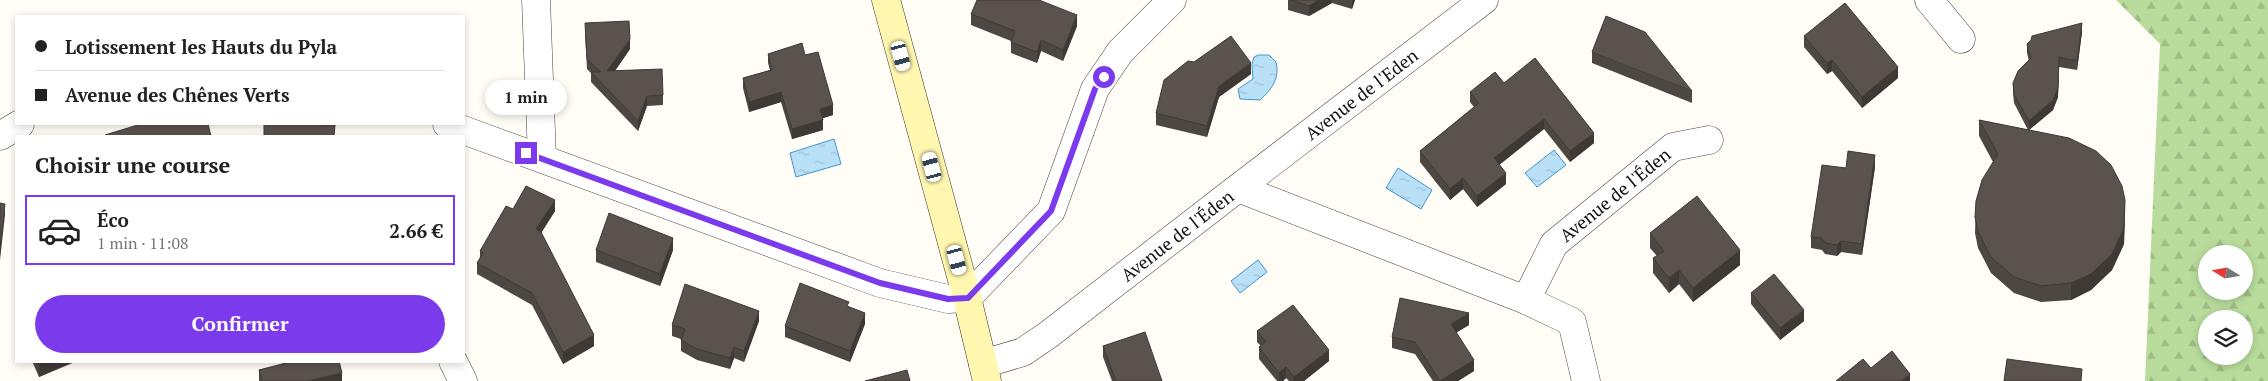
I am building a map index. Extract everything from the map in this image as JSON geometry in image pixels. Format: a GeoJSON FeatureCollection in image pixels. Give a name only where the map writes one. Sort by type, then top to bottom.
{"type":"FeatureCollection","features":[{"type":"Feature","properties":{"kind":"main road"},"geometry":{"type":"LineString","coordinates":[[886,0],[968,298],[985,373]]}},
{"type":"Feature","properties":{"kind":"street"},"geometry":{"type":"LineString","coordinates":[[536,0],[542,158]]}},
{"type":"Feature","properties":{"kind":"street"},"geometry":{"type":"LineString","coordinates":[[450,125],[880,283],[948,299],[968,298],[1051,211],[1095,89],[1120,52],[1172,0]]}},
{"type":"Feature","properties":{"kind":"street","name":"Avenue de l'Eden"},"geometry":{"type":"LineString","coordinates":[[1238,188],[1484,0]]}},
{"type":"Feature","properties":{"kind":"street"},"geometry":{"type":"LineString","coordinates":[[1929,0],[1961,39]]}},
{"type":"Feature","properties":{"kind":"street"},"geometry":{"type":"LineString","coordinates":[[0,136],[18,125]]}},
{"type":"Feature","properties":{"kind":"street","name":"Avenue de l'Éden"},"geometry":{"type":"LineString","coordinates":[[1526,300],[1554,244],[1673,147],[1708,140]]}},
{"type":"Feature","properties":{"kind":"street","name":"Avenue de l'Éden"},"geometry":{"type":"LineString","coordinates":[[985,373],[1023,352],[1048,335],[1238,188],[1526,300],[1572,322],[1586,381]]}},
{"type":"Feature","properties":{"kind":"street"},"geometry":{"type":"LineString","coordinates":[[454,363],[463,381]]}},
{"type":"Feature","properties":{"kind":"green space"},"geometry":{"type":"Polygon","coordinates":[[[2116,0],[2268,0],[2268,381],[2145,381],[2160,44],[2116,0]]]}},
{"type":"Feature","properties":{"kind":"water"},"geometry":{"type":"Polygon","coordinates":[[[1269,55],[1276,62],[1277,73],[1274,83],[1260,100],[1240,99],[1238,89],[1253,79],[1252,64],[1254,57],[1269,55]]]}},
{"type":"Feature","properties":{"kind":"water"},"geometry":{"type":"Polygon","coordinates":[[[834,139],[841,164],[796,177],[790,153],[834,139]]]}},
{"type":"Feature","properties":{"kind":"water"},"geometry":{"type":"Polygon","coordinates":[[[1554,150],[1566,165],[1537,187],[1525,173],[1554,150]]]}},
{"type":"Feature","properties":{"kind":"water"},"geometry":{"type":"Polygon","coordinates":[[[1398,168],[1432,190],[1421,209],[1386,188],[1398,168]]]}},
{"type":"Feature","properties":{"kind":"water"},"geometry":{"type":"Polygon","coordinates":[[[1258,260],[1267,272],[1240,293],[1231,281],[1258,260]]]}},
{"type":"Feature","properties":{"kind":"building"},"geometry":{"type":"Polygon","coordinates":[[[977,0],[1039,0],[1077,15],[1063,50],[1041,40],[1037,52],[1011,42],[1015,31],[971,14],[977,0]]]}},
{"type":"Feature","properties":{"kind":"building"},"geometry":{"type":"Polygon","coordinates":[[[1291,0],[1319,0],[1309,6],[1291,0]]]}},
{"type":"Feature","properties":{"kind":"building"},"geometry":{"type":"Polygon","coordinates":[[[1845,3],[1898,67],[1862,97],[1832,60],[1827,63],[1804,36],[1845,3]]]}},
{"type":"Feature","properties":{"kind":"building"},"geometry":{"type":"Polygon","coordinates":[[[1606,16],[1645,32],[1692,91],[1592,52],[1606,16]]]}},
{"type":"Feature","properties":{"kind":"building"},"geometry":{"type":"Polygon","coordinates":[[[629,21],[630,39],[607,71],[662,69],[663,95],[647,96],[638,121],[591,72],[601,72],[587,59],[585,23],[629,21]]]}},
{"type":"Feature","properties":{"kind":"building"},"geometry":{"type":"Polygon","coordinates":[[[2082,23],[2077,61],[2059,57],[2058,88],[2053,100],[2029,121],[2014,94],[2013,83],[2018,71],[2031,58],[2027,44],[2032,36],[2082,23]]]}},
{"type":"Feature","properties":{"kind":"building"},"geometry":{"type":"Polygon","coordinates":[[[1231,36],[1251,63],[1219,86],[1207,126],[1156,113],[1164,80],[1188,61],[1194,62],[1231,36]]]}},
{"type":"Feature","properties":{"kind":"building"},"geometry":{"type":"Polygon","coordinates":[[[802,43],[805,55],[818,52],[833,105],[820,109],[823,120],[792,129],[781,92],[749,102],[743,78],[772,70],[768,54],[802,43]]]}},
{"type":"Feature","properties":{"kind":"building"},"geometry":{"type":"Polygon","coordinates":[[[1535,58],[1594,133],[1570,151],[1544,119],[1494,158],[1506,173],[1477,196],[1463,178],[1450,189],[1420,151],[1479,103],[1470,92],[1495,72],[1504,83],[1535,58]]]}},
{"type":"Feature","properties":{"kind":"building"},"geometry":{"type":"Polygon","coordinates":[[[1979,120],[2069,138],[2096,151],[2111,165],[2122,186],[2125,200],[2124,228],[2112,254],[2091,274],[2071,283],[2041,286],[2014,277],[1991,257],[1978,232],[1975,217],[1976,201],[1982,180],[1998,154],[1979,120]]]}},
{"type":"Feature","properties":{"kind":"building"},"geometry":{"type":"Polygon","coordinates":[[[138,125],[208,125],[211,135],[105,135],[138,125]]]}},
{"type":"Feature","properties":{"kind":"building"},"geometry":{"type":"Polygon","coordinates":[[[264,125],[335,125],[334,135],[264,135],[264,125]]]}},
{"type":"Feature","properties":{"kind":"building"},"geometry":{"type":"Polygon","coordinates":[[[1848,151],[1875,155],[1862,244],[1841,241],[1837,245],[1825,243],[1822,238],[1811,237],[1822,165],[1846,168],[1848,151]]]}},
{"type":"Feature","properties":{"kind":"building"},"geometry":{"type":"Polygon","coordinates":[[[526,186],[555,200],[536,229],[541,232],[594,335],[563,352],[532,293],[477,263],[483,253],[480,251],[506,206],[513,209],[526,186]]]}},
{"type":"Feature","properties":{"kind":"building"},"geometry":{"type":"Polygon","coordinates":[[[1697,196],[1740,250],[1693,288],[1679,270],[1669,278],[1653,258],[1664,251],[1650,233],[1697,196]]]}},
{"type":"Feature","properties":{"kind":"building"},"geometry":{"type":"Polygon","coordinates":[[[0,203],[5,204],[0,248],[0,203]]]}},
{"type":"Feature","properties":{"kind":"building"},"geometry":{"type":"Polygon","coordinates":[[[609,213],[673,238],[660,274],[596,250],[609,213]]]}},
{"type":"Feature","properties":{"kind":"building"},"geometry":{"type":"Polygon","coordinates":[[[1774,274],[1804,310],[1780,328],[1751,293],[1774,274]]]}},
{"type":"Feature","properties":{"kind":"building"},"geometry":{"type":"Polygon","coordinates":[[[800,283],[849,302],[847,306],[865,313],[850,351],[785,326],[800,283]]]}},
{"type":"Feature","properties":{"kind":"building"},"geometry":{"type":"Polygon","coordinates":[[[685,284],[759,311],[744,351],[734,347],[730,358],[697,349],[681,340],[685,329],[672,325],[685,284]]]}},
{"type":"Feature","properties":{"kind":"building"},"geometry":{"type":"Polygon","coordinates":[[[1400,298],[1469,313],[1451,324],[1474,360],[1440,381],[1415,342],[1392,337],[1400,298]]]}},
{"type":"Feature","properties":{"kind":"building"},"geometry":{"type":"Polygon","coordinates":[[[1293,305],[1329,350],[1294,377],[1286,367],[1279,373],[1259,347],[1266,342],[1257,331],[1293,305]]]}},
{"type":"Feature","properties":{"kind":"building"},"geometry":{"type":"Polygon","coordinates":[[[1145,332],[1162,381],[1116,381],[1103,346],[1145,332]]]}},
{"type":"Feature","properties":{"kind":"building"},"geometry":{"type":"Polygon","coordinates":[[[1892,351],[1910,374],[1901,381],[1836,381],[1863,359],[1871,368],[1892,351]]]}},
{"type":"Feature","properties":{"kind":"building"},"geometry":{"type":"Polygon","coordinates":[[[2007,359],[2082,369],[2081,381],[2004,381],[2007,359]]]}},
{"type":"Feature","properties":{"kind":"building"},"geometry":{"type":"Polygon","coordinates":[[[286,363],[340,363],[342,373],[308,381],[262,381],[259,370],[286,363]]]}},
{"type":"Feature","properties":{"kind":"building"},"geometry":{"type":"Polygon","coordinates":[[[907,370],[910,381],[865,381],[907,370]]]}},
{"type":"Feature","properties":{"kind":"route"},"geometry":{"type":"LineString","coordinates":[[526,153],[880,283],[948,299],[968,298],[1051,211],[1095,89],[1104,77]]}}]}
